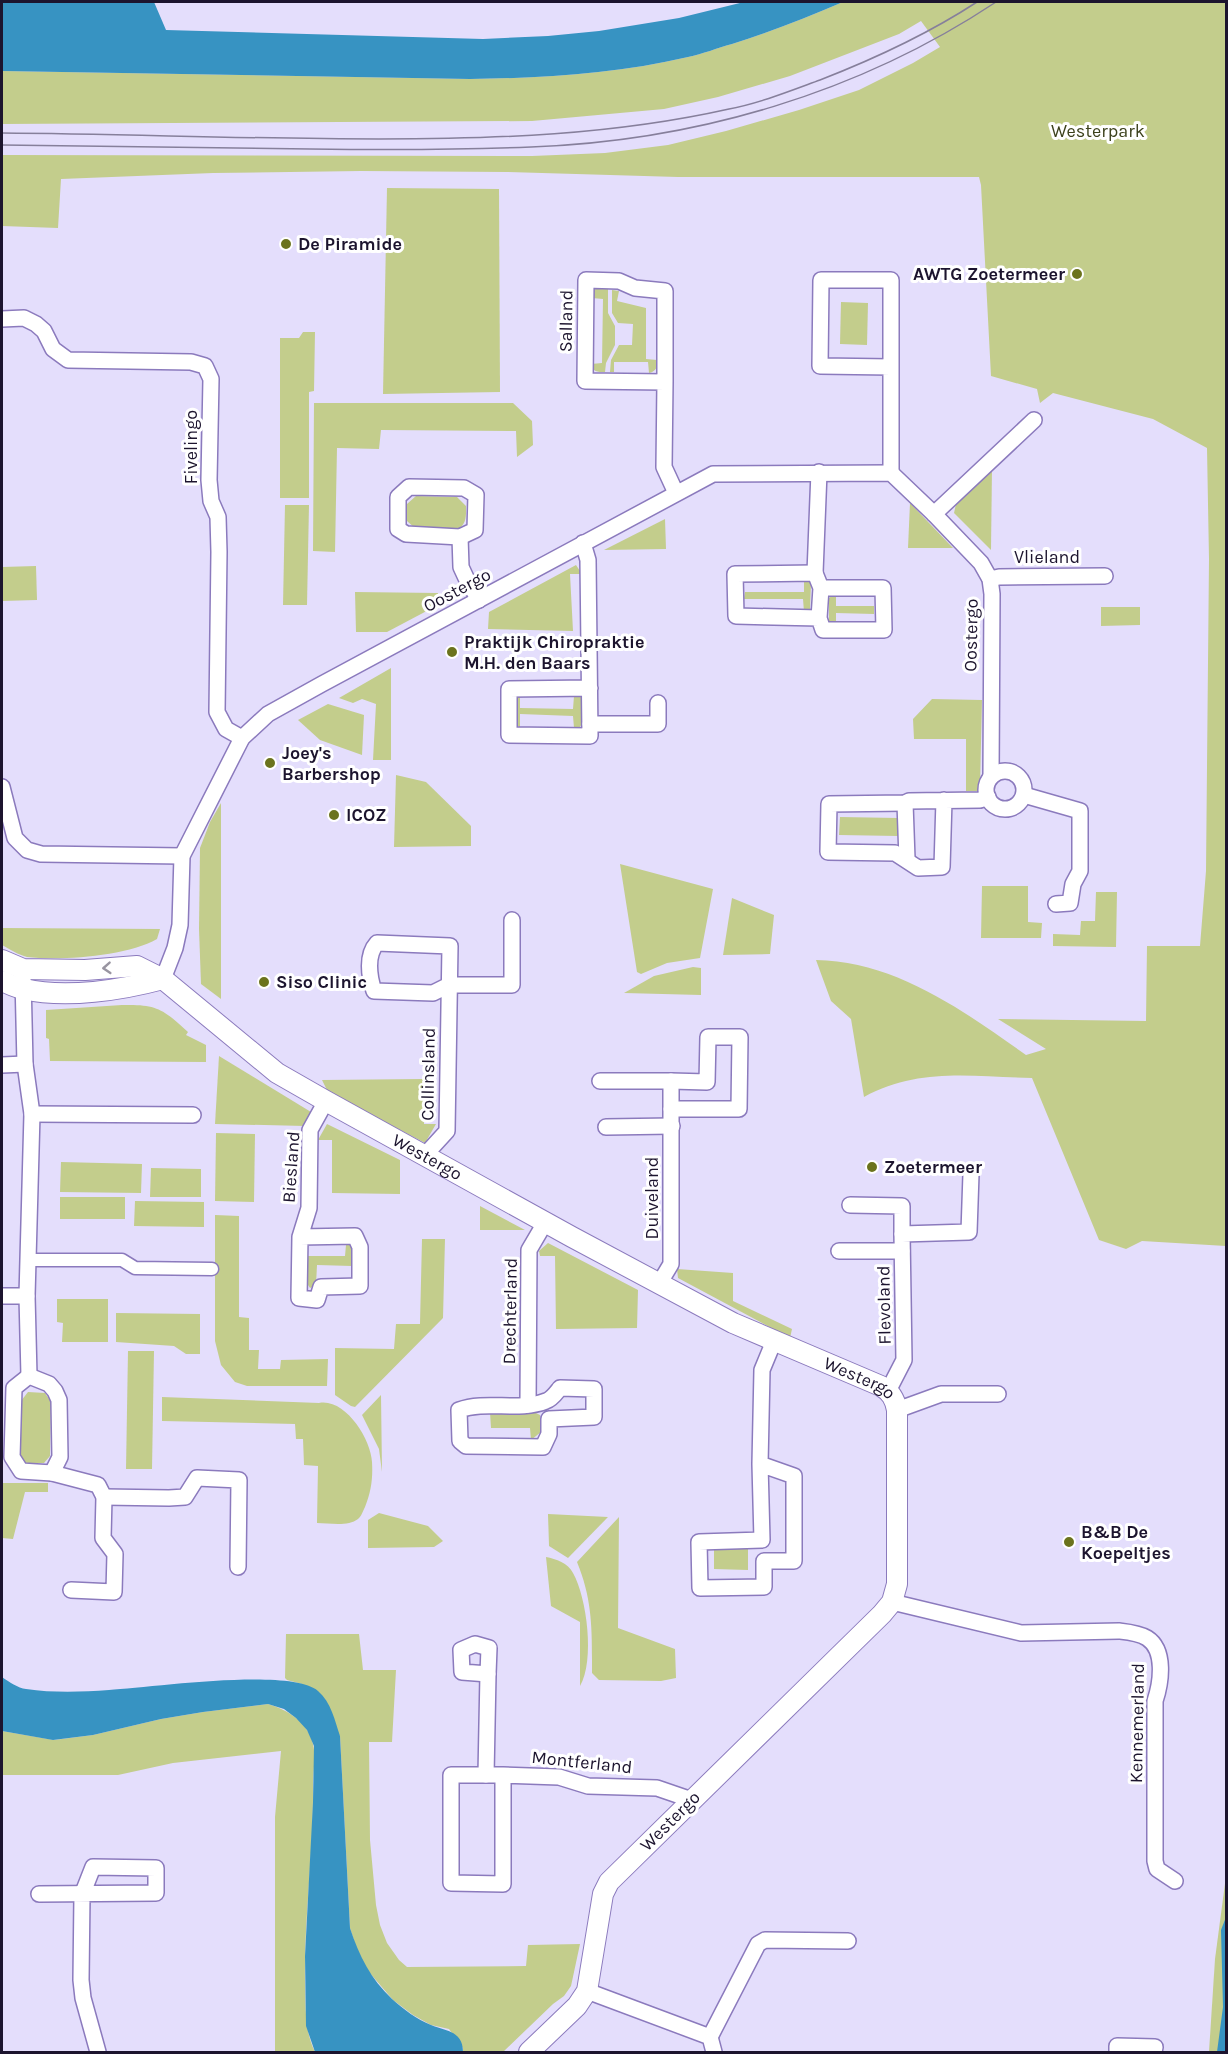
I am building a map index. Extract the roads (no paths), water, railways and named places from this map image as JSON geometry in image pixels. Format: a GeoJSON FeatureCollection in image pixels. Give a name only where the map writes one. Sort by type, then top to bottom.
{"type":"FeatureCollection","features":[{"type":"Feature","properties":{"kind":"street","name":"Salland"},"geometry":{"type":"LineString","coordinates":[[665,382],[585,381],[586,279],[619,281],[635,288],[665,291],[665,382],[664,467],[676,493]]}},
{"type":"Feature","properties":{"kind":"street"},"geometry":{"type":"LineString","coordinates":[[891,367],[820,366],[821,280],[891,280],[891,367],[891,473]]}},
{"type":"Feature","properties":{"kind":"street","name":"Fivelingo"},"geometry":{"type":"LineString","coordinates":[[2,319],[24,318],[36,324],[44,330],[53,348],[68,360],[191,362],[205,366],[211,379],[209,480],[211,501],[218,518],[219,534],[220,608],[217,712],[226,729],[242,738]]}},
{"type":"Feature","properties":{"kind":"street"},"geometry":{"type":"LineString","coordinates":[[934,513],[1034,420]]}},
{"type":"Feature","properties":{"kind":"street"},"geometry":{"type":"LineString","coordinates":[[819,472],[815,573],[821,588],[819,618],[824,630],[884,630],[883,588],[821,588]]}},
{"type":"Feature","properties":{"kind":"street","name":"Oostergo"},"geometry":{"type":"LineString","coordinates":[[163,979],[175,948],[180,925],[182,856],[242,738],[268,714],[713,474],[891,473],[981,562],[990,579],[992,594],[991,777]]}},
{"type":"Feature","properties":{"kind":"street"},"geometry":{"type":"LineString","coordinates":[[409,487],[464,488],[476,495],[475,530],[460,537],[406,534],[398,529],[398,496],[409,487]]}},
{"type":"Feature","properties":{"kind":"street"},"geometry":{"type":"LineString","coordinates":[[460,537],[461,567],[466,580],[479,600]]}},
{"type":"Feature","properties":{"kind":"street"},"geometry":{"type":"LineString","coordinates":[[583,543],[588,560],[590,688],[590,736],[508,735],[509,689],[590,688]]}},
{"type":"Feature","properties":{"kind":"street"},"geometry":{"type":"LineString","coordinates":[[815,573],[735,574],[736,616],[819,618]]}},
{"type":"Feature","properties":{"kind":"street","name":"Vlieland"},"geometry":{"type":"LineString","coordinates":[[990,579],[999,576],[1105,576]]}},
{"type":"Feature","properties":{"kind":"street"},"geometry":{"type":"LineString","coordinates":[[590,724],[658,724],[658,703]]}},
{"type":"Feature","properties":{"kind":"street"},"geometry":{"type":"LineString","coordinates":[[1004,771],[1016,773],[1023,783],[1024,795],[1018,805],[1007,809],[995,806],[988,797],[987,785],[991,777],[1004,771]]}},
{"type":"Feature","properties":{"kind":"street"},"geometry":{"type":"LineString","coordinates":[[2,787],[15,838],[27,850],[41,854],[182,856]]}},
{"type":"Feature","properties":{"kind":"street"},"geometry":{"type":"LineString","coordinates":[[1024,795],[1080,811],[1080,872],[1073,884],[1070,903],[1056,904]]}},
{"type":"Feature","properties":{"kind":"street"},"geometry":{"type":"LineString","coordinates":[[944,800],[942,867],[918,868],[895,853],[828,852],[829,804],[905,803],[909,801],[944,800],[980,800],[988,797]]}},
{"type":"Feature","properties":{"kind":"street"},"geometry":{"type":"LineString","coordinates":[[905,803],[907,859]]}},
{"type":"Feature","properties":{"kind":"street","name":"Collinsland"},"geometry":{"type":"LineString","coordinates":[[425,1155],[447,1131],[449,985],[450,946],[377,943],[372,950],[370,978],[374,991],[433,993],[449,985],[512,985],[512,920]]}},
{"type":"Feature","properties":{"kind":"street","name":"Westergo"},"geometry":{"type":"LineString","coordinates":[[2,960],[23,969],[86,970],[136,966],[163,979],[277,1073],[659,1284],[734,1323],[888,1390],[895,1399],[897,1410],[897,1584],[892,1602],[609,1882],[603,1893],[587,1991],[577,2006],[529,2052]]}},
{"type":"Feature","properties":{"kind":"street"},"geometry":{"type":"LineString","coordinates":[[23,969],[25,1065],[32,1114],[27,1296],[29,1376]]}},
{"type":"Feature","properties":{"kind":"street"},"geometry":{"type":"LineString","coordinates":[[2,981],[23,989],[85,992],[135,987],[163,979]]}},
{"type":"Feature","properties":{"kind":"street"},"geometry":{"type":"LineString","coordinates":[[600,1082],[707,1082],[708,1037],[740,1037],[739,1109],[671,1109]]}},
{"type":"Feature","properties":{"kind":"street"},"geometry":{"type":"LineString","coordinates":[[2,1065],[25,1065]]}},
{"type":"Feature","properties":{"kind":"street","name":"Duiveland"},"geometry":{"type":"LineString","coordinates":[[659,1284],[671,1264],[671,1081]]}},
{"type":"Feature","properties":{"kind":"street","name":"Biesland"},"geometry":{"type":"LineString","coordinates":[[300,1237],[355,1236],[360,1247],[360,1286],[321,1287],[317,1300],[299,1298],[300,1237],[309,1208],[310,1130],[326,1101]]}},
{"type":"Feature","properties":{"kind":"street"},"geometry":{"type":"LineString","coordinates":[[32,1114],[193,1115]]}},
{"type":"Feature","properties":{"kind":"street"},"geometry":{"type":"LineString","coordinates":[[606,1127],[672,1126]]}},
{"type":"Feature","properties":{"kind":"street"},"geometry":{"type":"LineString","coordinates":[[902,1234],[969,1232],[970,1174]]}},
{"type":"Feature","properties":{"kind":"street","name":"Flevoland"},"geometry":{"type":"LineString","coordinates":[[850,1205],[902,1206],[904,1360],[888,1390]]}},
{"type":"Feature","properties":{"kind":"street","name":"Drechterland"},"geometry":{"type":"LineString","coordinates":[[528,1405],[529,1250],[546,1221]]}},
{"type":"Feature","properties":{"kind":"street","name":"Flevoland"},"geometry":{"type":"LineString","coordinates":[[839,1251],[902,1251]]}},
{"type":"Feature","properties":{"kind":"street"},"geometry":{"type":"LineString","coordinates":[[28,1260],[122,1260],[135,1268],[212,1269]]}},
{"type":"Feature","properties":{"kind":"street"},"geometry":{"type":"LineString","coordinates":[[2,1296],[27,1296]]}},
{"type":"Feature","properties":{"kind":"street"},"geometry":{"type":"LineString","coordinates":[[762,1540],[699,1542],[700,1588],[764,1587],[760,1464],[762,1370],[774,1341]]}},
{"type":"Feature","properties":{"kind":"street"},"geometry":{"type":"LineString","coordinates":[[29,1376],[14,1388],[12,1457],[21,1471],[52,1473],[98,1485],[104,1497],[103,1538],[115,1554],[114,1592],[71,1590]]}},
{"type":"Feature","properties":{"kind":"street"},"geometry":{"type":"LineString","coordinates":[[29,1376],[49,1384],[56,1391],[59,1400],[60,1457],[52,1473]]}},
{"type":"Feature","properties":{"kind":"street"},"geometry":{"type":"LineString","coordinates":[[549,1401],[549,1419],[549,1434],[543,1447],[466,1446],[460,1441],[459,1410],[472,1406],[528,1405],[549,1401],[560,1388],[594,1389],[594,1417],[549,1419]]}},
{"type":"Feature","properties":{"kind":"street"},"geometry":{"type":"LineString","coordinates":[[897,1410],[941,1394],[998,1394]]}},
{"type":"Feature","properties":{"kind":"street"},"geometry":{"type":"LineString","coordinates":[[760,1464],[794,1476],[794,1561],[764,1561]]}},
{"type":"Feature","properties":{"kind":"street"},"geometry":{"type":"LineString","coordinates":[[104,1497],[185,1497],[197,1478],[239,1480],[238,1567]]}},
{"type":"Feature","properties":{"kind":"street","name":"Kennemerland"},"geometry":{"type":"LineString","coordinates":[[892,1602],[1021,1633],[1119,1631],[1149,1639],[1157,1652],[1161,1667],[1160,1686],[1155,1701],[1155,1861],[1156,1869],[1175,1881]]}},
{"type":"Feature","properties":{"kind":"street"},"geometry":{"type":"LineString","coordinates":[[486,1775],[488,1674]]}},
{"type":"Feature","properties":{"kind":"street","name":"Montferland"},"geometry":{"type":"LineString","coordinates":[[503,1775],[503,1884],[451,1884],[451,1775],[503,1775],[560,1777],[588,1786],[657,1788],[692,1800]]}},
{"type":"Feature","properties":{"kind":"street"},"geometry":{"type":"LineString","coordinates":[[39,1894],[82,1895],[156,1893],[156,1868],[93,1867],[82,1895],[81,1980],[83,1998],[98,2052]]}},
{"type":"Feature","properties":{"kind":"street"},"geometry":{"type":"LineString","coordinates":[[714,2052],[710,2037],[758,1944],[765,1940],[848,1941]]}},
{"type":"Feature","properties":{"kind":"street"},"geometry":{"type":"LineString","coordinates":[[587,1991],[710,2037]]}},
{"type":"Feature","properties":{"kind":"street"},"geometry":{"type":"LineString","coordinates":[[1117,2052],[1117,2046],[1155,2047],[1155,2052]]}},
{"type":"Feature","properties":{"kind":"water"},"geometry":{"type":"Polygon","coordinates":[[[2,2],[154,2],[166,30],[483,39],[599,31],[679,18],[744,2],[843,2],[788,25],[699,54],[661,63],[579,74],[470,79],[2,71],[2,2]]]}},
{"type":"Feature","properties":{"kind":"water"},"geometry":{"type":"Polygon","coordinates":[[[2,1677],[23,1688],[57,1692],[250,1680],[279,1680],[303,1684],[318,1691],[329,1706],[340,1736],[350,1928],[357,1948],[372,1975],[392,1999],[421,2020],[453,2033],[460,2040],[463,2052],[315,2052],[306,2026],[305,1956],[314,1746],[307,1730],[296,1718],[284,1709],[268,1704],[161,1719],[93,1735],[53,1740],[2,1731],[2,1677]]]}},
{"type":"Feature","properties":{"kind":"water"},"geometry":{"type":"Polygon","coordinates":[[[1226,1917],[1226,2052],[1217,2052],[1223,2007],[1221,1930],[1226,1917]]]}},
{"type":"Feature","properties":{"kind":"tram line"},"geometry":{"type":"LineString","coordinates":[[2,133],[423,139],[554,134],[642,125],[741,106],[797,88],[880,55],[939,25],[977,2]]}},
{"type":"Feature","properties":{"kind":"tram line"},"geometry":{"type":"LineString","coordinates":[[2,145],[448,149],[593,143],[654,135],[774,106],[832,86],[889,62],[943,34],[996,2]]}},
{"type":"Feature","properties":{"kind":"place","name":"De Piramide"},"geometry":{"type":"Point","coordinates":[286,244]}},
{"type":"Feature","properties":{"kind":"place","name":"AWTG Zoetermeer"},"geometry":{"type":"Point","coordinates":[1077,274]}},
{"type":"Feature","properties":{"kind":"place","name":"Praktijk Chiropraktie M.H. den Baars"},"geometry":{"type":"Point","coordinates":[452,652]}},
{"type":"Feature","properties":{"kind":"place","name":"Joey's Barbershop"},"geometry":{"type":"Point","coordinates":[270,763]}},
{"type":"Feature","properties":{"kind":"place","name":"ICOZ"},"geometry":{"type":"Point","coordinates":[334,815]}},
{"type":"Feature","properties":{"kind":"place","name":"Siso Clinic"},"geometry":{"type":"Point","coordinates":[264,982]}},
{"type":"Feature","properties":{"kind":"place","name":"Zoetermeer"},"geometry":{"type":"Point","coordinates":[872,1167]}},
{"type":"Feature","properties":{"kind":"place","name":"B&B De Koepeltjes"},"geometry":{"type":"Point","coordinates":[1069,1542]}},
{"type":"Feature","properties":{"kind":"park label","name":"Westerpark"},"geometry":{"type":"Point","coordinates":[1098,131]}}]}
